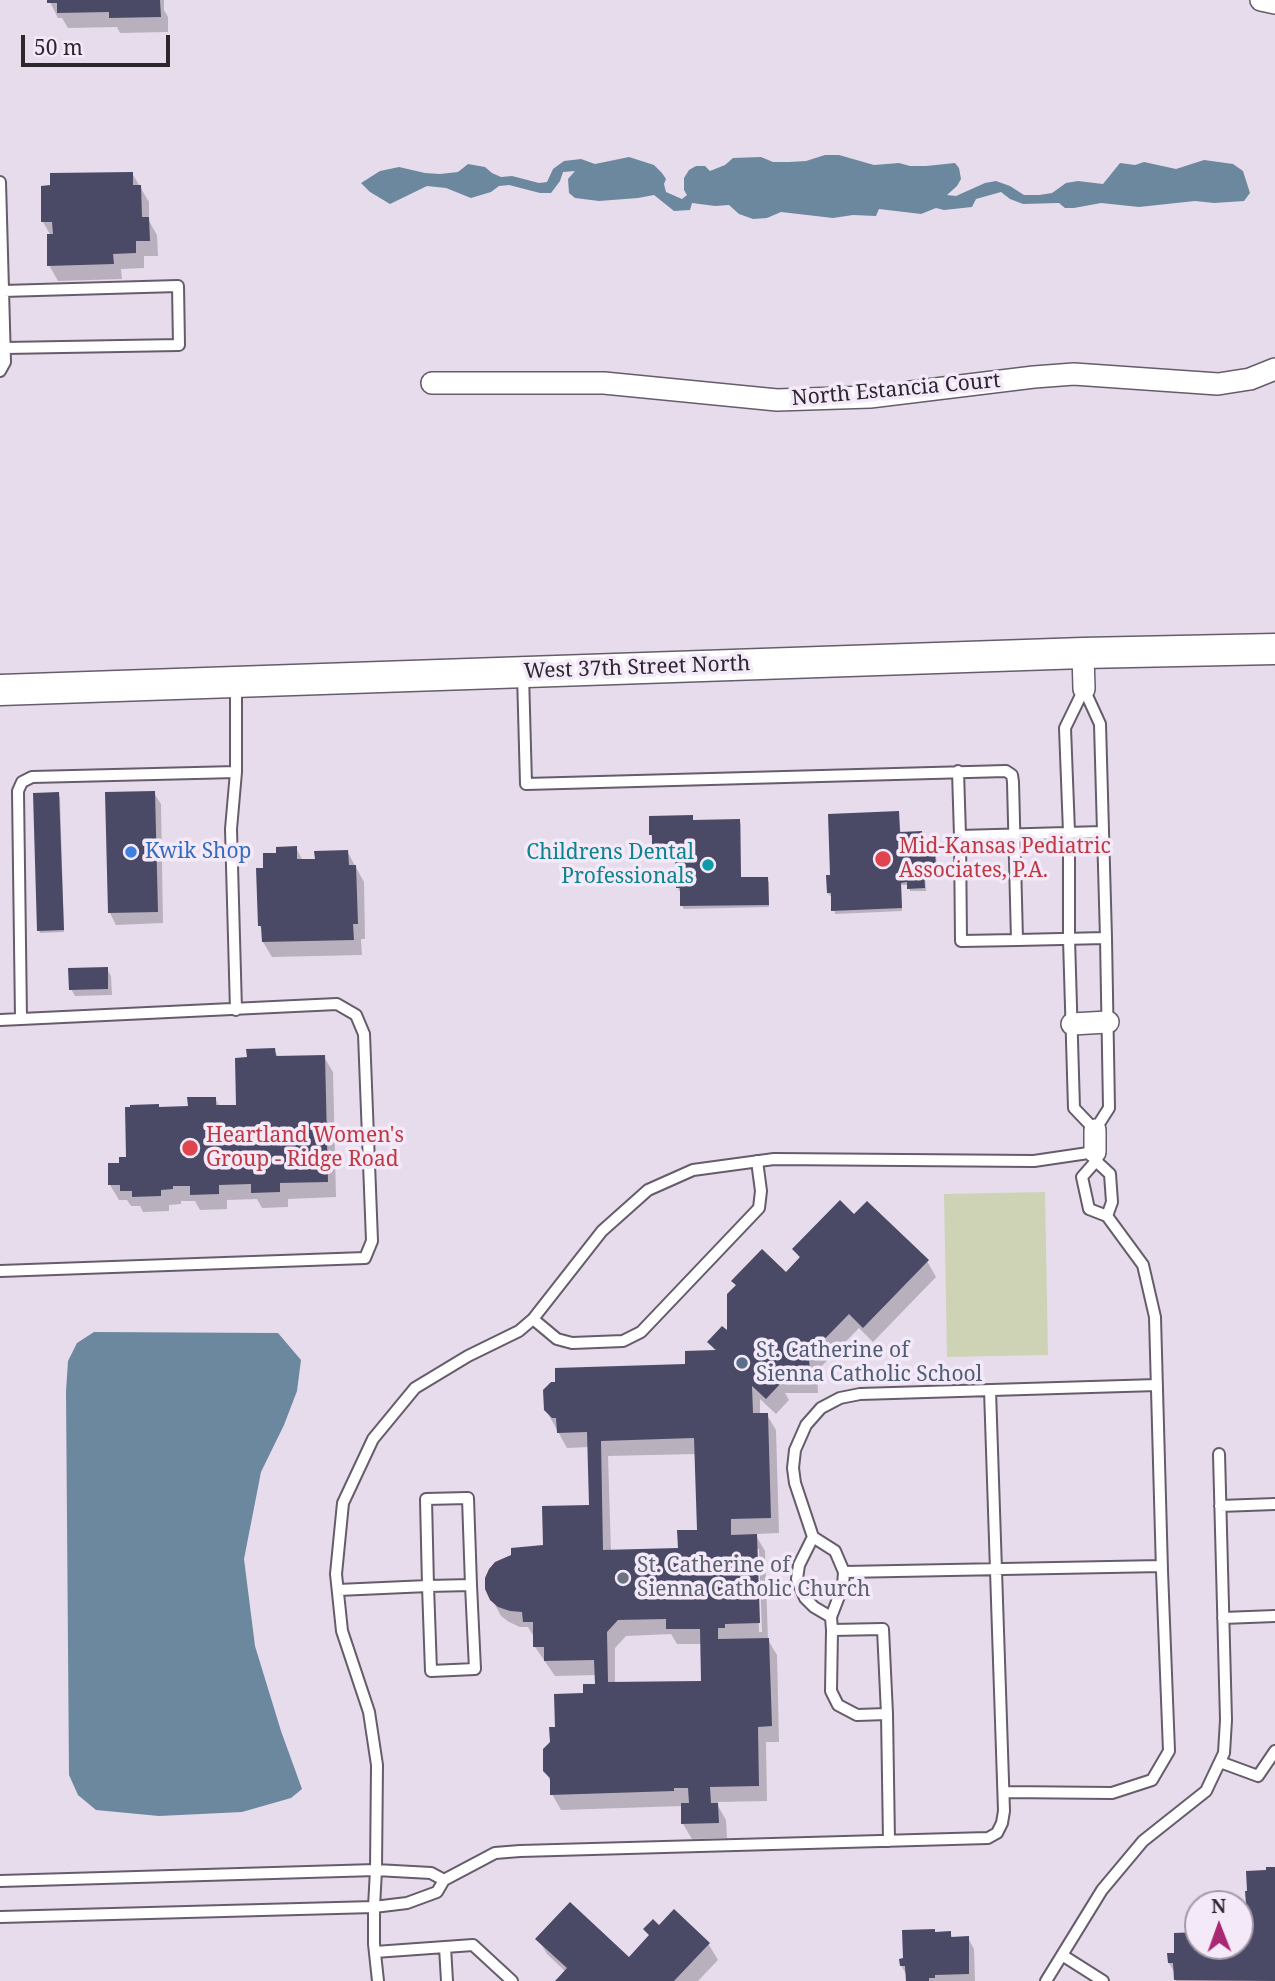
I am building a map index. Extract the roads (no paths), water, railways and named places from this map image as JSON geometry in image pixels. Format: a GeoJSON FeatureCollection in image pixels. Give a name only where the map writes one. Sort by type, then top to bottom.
{"type":"FeatureCollection","features":[{"type":"Feature","properties":{"kind":"street"},"geometry":{"type":"LineString","coordinates":[[1261,0],[1275,3]]}},
{"type":"Feature","properties":{"kind":"street","name":"North Estancia Court"},"geometry":{"type":"LineString","coordinates":[[432,383],[604,383],[777,400],[870,397],[1074,374],[1218,384],[1251,379],[1275,369]]}},
{"type":"Feature","properties":{"kind":"street","name":"West 37th Street North"},"geometry":{"type":"LineString","coordinates":[[0,690],[523,671],[1275,649]]}},
{"type":"Feature","properties":{"kind":"street"},"geometry":{"type":"LineString","coordinates":[[1083,653],[1084,689]]}},
{"type":"Feature","properties":{"kind":"street"},"geometry":{"type":"LineString","coordinates":[[1072,1024],[1108,1022]]}},
{"type":"Feature","properties":{"kind":"lane"},"geometry":{"type":"LineString","coordinates":[[0,182],[5,348],[5,362],[0,371]]}},
{"type":"Feature","properties":{"kind":"lane"},"geometry":{"type":"LineString","coordinates":[[4,291],[178,286],[179,345],[5,348]]}},
{"type":"Feature","properties":{"kind":"lane"},"geometry":{"type":"LineString","coordinates":[[523,671],[526,784],[1006,771],[1012,775],[1017,940]]}},
{"type":"Feature","properties":{"kind":"lane"},"geometry":{"type":"LineString","coordinates":[[236,681],[236,772],[231,829],[236,1010]]}},
{"type":"Feature","properties":{"kind":"lane"},"geometry":{"type":"LineString","coordinates":[[1003,1792],[1112,1793],[1152,1780],[1169,1751],[1155,1317],[1143,1265],[1107,1216],[1089,1209],[1082,1177],[1109,1108],[1100,724],[1084,689]]}},
{"type":"Feature","properties":{"kind":"lane"},"geometry":{"type":"LineString","coordinates":[[1084,689],[1065,728],[1074,1108],[1110,1174],[1112,1202],[1107,1216]]}},
{"type":"Feature","properties":{"kind":"lane"},"geometry":{"type":"LineString","coordinates":[[958,771],[961,941],[1106,938]]}},
{"type":"Feature","properties":{"kind":"lane"},"geometry":{"type":"LineString","coordinates":[[21,1019],[18,791],[22,782],[32,777],[236,772]]}},
{"type":"Feature","properties":{"kind":"lane"},"geometry":{"type":"LineString","coordinates":[[960,836],[1102,832]]}},
{"type":"Feature","properties":{"kind":"lane"},"geometry":{"type":"LineString","coordinates":[[0,1020],[337,1004],[356,1015],[364,1034],[372,1241],[365,1258],[0,1271]]}},
{"type":"Feature","properties":{"kind":"lane"},"geometry":{"type":"LineString","coordinates":[[378,1981],[374,1907],[377,1765],[369,1712],[342,1632],[336,1574],[343,1503],[373,1439],[415,1388],[468,1356],[519,1331],[533,1319],[602,1231],[648,1191],[693,1170],[757,1161],[800,1159],[1034,1161],[1095,1148]]}},
{"type":"Feature","properties":{"kind":"lane"},"geometry":{"type":"LineString","coordinates":[[533,1319],[557,1339],[572,1343],[623,1341],[641,1332],[759,1208],[761,1191],[757,1161]]}},
{"type":"Feature","properties":{"kind":"lane"},"geometry":{"type":"LineString","coordinates":[[887,1714],[857,1715],[838,1705],[831,1691],[831,1617],[843,1586],[844,1572],[835,1551],[813,1537],[795,1483],[795,1450],[806,1425],[821,1408],[839,1398],[860,1394],[1157,1385]]}},
{"type":"Feature","properties":{"kind":"lane"},"geometry":{"type":"LineString","coordinates":[[0,1917],[374,1907],[407,1903],[437,1892],[444,1880],[495,1853],[520,1851],[988,1838],[997,1833],[1004,1811],[990,1390]]}},
{"type":"Feature","properties":{"kind":"lane"},"geometry":{"type":"LineString","coordinates":[[1046,1981],[1102,1890],[1143,1841],[1206,1791],[1224,1753],[1226,1720],[1219,1454]]}},
{"type":"Feature","properties":{"kind":"lane"},"geometry":{"type":"LineString","coordinates":[[468,1498],[471,1585],[475,1669],[431,1671],[426,1499],[468,1498]]}},
{"type":"Feature","properties":{"kind":"lane"},"geometry":{"type":"LineString","coordinates":[[1220,1506],[1275,1504]]}},
{"type":"Feature","properties":{"kind":"lane"},"geometry":{"type":"LineString","coordinates":[[813,1537],[799,1564],[797,1579],[805,1598],[831,1617]]}},
{"type":"Feature","properties":{"kind":"lane"},"geometry":{"type":"LineString","coordinates":[[844,1572],[1162,1566]]}},
{"type":"Feature","properties":{"kind":"lane"},"geometry":{"type":"LineString","coordinates":[[338,1590],[471,1585]]}},
{"type":"Feature","properties":{"kind":"lane"},"geometry":{"type":"LineString","coordinates":[[1223,1618],[1275,1616]]}},
{"type":"Feature","properties":{"kind":"lane"},"geometry":{"type":"LineString","coordinates":[[832,1630],[883,1629],[889,1840]]}},
{"type":"Feature","properties":{"kind":"lane"},"geometry":{"type":"LineString","coordinates":[[1220,1762],[1258,1776],[1275,1751]]}},
{"type":"Feature","properties":{"kind":"lane"},"geometry":{"type":"LineString","coordinates":[[0,1881],[376,1870],[431,1873],[444,1880]]}},
{"type":"Feature","properties":{"kind":"lane"},"geometry":{"type":"LineString","coordinates":[[375,1952],[473,1945],[512,1981]]}},
{"type":"Feature","properties":{"kind":"lane"},"geometry":{"type":"LineString","coordinates":[[445,1947],[447,1981]]}},
{"type":"Feature","properties":{"kind":"lane"},"geometry":{"type":"LineString","coordinates":[[1062,1955],[1102,1981]]}},
{"type":"Feature","properties":{"kind":"water"},"geometry":{"type":"Polygon","coordinates":[[[825,155],[839,155],[874,165],[899,163],[926,166],[955,163],[961,179],[947,195],[956,196],[996,181],[1024,195],[1039,195],[1052,193],[1066,183],[1078,181],[1103,184],[1120,163],[1135,165],[1144,162],[1176,169],[1204,160],[1233,164],[1243,171],[1250,193],[1244,201],[1195,201],[1139,207],[1101,203],[1065,208],[1059,203],[1023,204],[1001,192],[976,199],[972,207],[944,210],[936,208],[921,214],[879,209],[876,216],[833,218],[781,212],[767,218],[753,219],[739,214],[729,205],[692,203],[690,210],[674,211],[654,195],[599,201],[575,198],[569,193],[568,179],[575,171],[563,172],[551,193],[509,185],[499,186],[491,192],[471,198],[446,188],[427,186],[390,204],[361,183],[380,171],[399,167],[440,174],[458,172],[468,164],[485,167],[501,177],[512,176],[539,183],[547,182],[553,169],[564,161],[581,159],[595,164],[629,157],[654,165],[666,179],[666,192],[682,199],[687,195],[684,178],[689,170],[696,166],[705,166],[710,171],[725,165],[733,158],[761,157],[773,162],[789,162],[806,161],[825,155]]]}},
{"type":"Feature","properties":{"kind":"water"},"geometry":{"type":"Polygon","coordinates":[[[94,1332],[278,1333],[301,1360],[297,1391],[261,1472],[244,1559],[255,1646],[302,1789],[291,1798],[242,1812],[159,1816],[96,1810],[78,1795],[69,1775],[66,1391],[68,1361],[77,1343],[94,1332]]]}},
{"type":"Feature","properties":{"kind":"place","name":"Kwik Shop"},"geometry":{"type":"Point","coordinates":[131,852]}},
{"type":"Feature","properties":{"kind":"place","name":"Mid-Kansas Pediatric Associates, P.A."},"geometry":{"type":"Point","coordinates":[883,859]}},
{"type":"Feature","properties":{"kind":"place","name":"Childrens Dental Professionals"},"geometry":{"type":"Point","coordinates":[708,865]}},
{"type":"Feature","properties":{"kind":"place","name":"Heartland Women's Group - Ridge Road"},"geometry":{"type":"Point","coordinates":[190,1148]}},
{"type":"Feature","properties":{"kind":"place","name":"St. Catherine of Sienna Catholic School"},"geometry":{"type":"Point","coordinates":[742,1363]}},
{"type":"Feature","properties":{"kind":"place","name":"St. Catherine of Sienna Catholic Church"},"geometry":{"type":"Point","coordinates":[623,1578]}}]}
